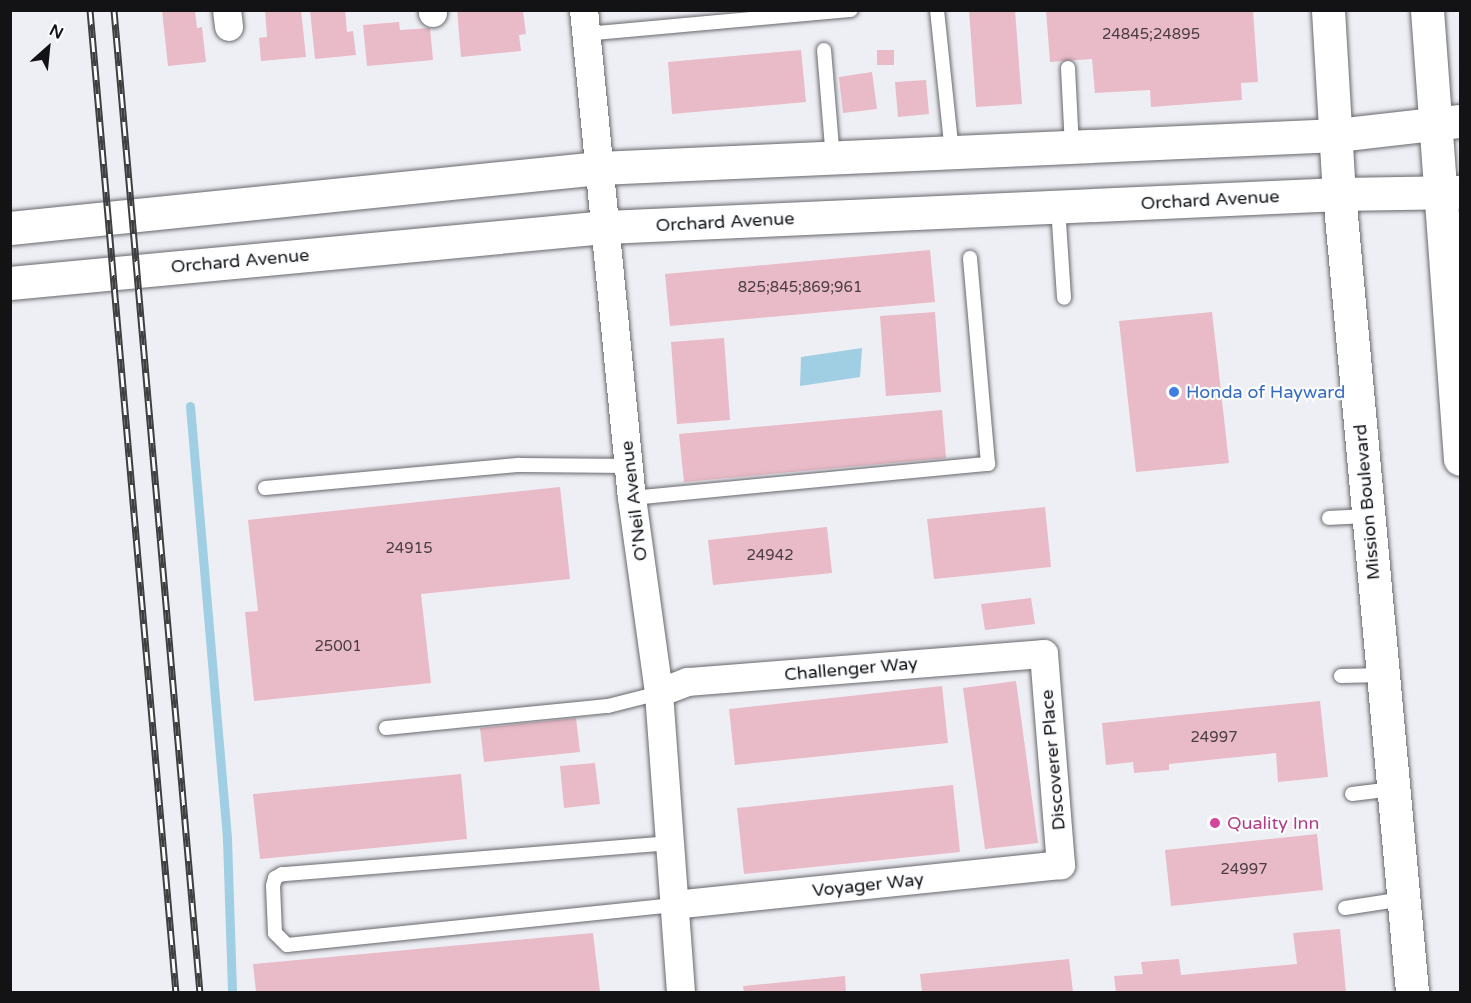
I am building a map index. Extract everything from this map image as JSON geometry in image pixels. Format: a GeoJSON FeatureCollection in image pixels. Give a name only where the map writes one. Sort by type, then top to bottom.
{"type":"FeatureCollection","features":[{"type":"Feature","properties":{"kind":"street","name":"Mission Boulevard"},"geometry":{"type":"LineString","coordinates":[[1328,10],[1339,194],[1412,993]]}},
{"type":"Feature","properties":{"kind":"street"},"geometry":{"type":"LineString","coordinates":[[1427,10],[1447,122],[1461,459]]}},
{"type":"Feature","properties":{"kind":"street","name":"O'Neil Avenue"},"geometry":{"type":"LineString","coordinates":[[585,22],[632,498],[659,693],[681,993]]}},
{"type":"Feature","properties":{"kind":"street"},"geometry":{"type":"LineString","coordinates":[[10,228],[599,168],[1337,135],[1447,122]]}},
{"type":"Feature","properties":{"kind":"street","name":"Orchard Avenue"},"geometry":{"type":"LineString","coordinates":[[10,283],[606,227],[1339,194],[1451,193]]}},
{"type":"Feature","properties":{"kind":"street","name":"Challenger Way"},"geometry":{"type":"LineString","coordinates":[[659,693],[688,682],[1044,654]]}},
{"type":"Feature","properties":{"kind":"street","name":"Discoverer Place"},"geometry":{"type":"LineString","coordinates":[[1044,654],[1061,865]]}},
{"type":"Feature","properties":{"kind":"street","name":"Voyager Way"},"geometry":{"type":"LineString","coordinates":[[674,905],[1061,865]]}},
{"type":"Feature","properties":{"kind":"lane"},"geometry":{"type":"LineString","coordinates":[[585,22],[851,10]]}},
{"type":"Feature","properties":{"kind":"lane"},"geometry":{"type":"LineString","coordinates":[[937,10],[952,153]]}},
{"type":"Feature","properties":{"kind":"lane"},"geometry":{"type":"LineString","coordinates":[[824,50],[832,159]]}},
{"type":"Feature","properties":{"kind":"lane"},"geometry":{"type":"LineString","coordinates":[[1068,68],[1072,147]]}},
{"type":"Feature","properties":{"kind":"lane"},"geometry":{"type":"LineString","coordinates":[[1058,207],[1064,298]]}},
{"type":"Feature","properties":{"kind":"lane"},"geometry":{"type":"LineString","coordinates":[[632,498],[988,464],[970,258]]}},
{"type":"Feature","properties":{"kind":"lane"},"geometry":{"type":"LineString","coordinates":[[266,489],[520,465],[629,466]]}},
{"type":"Feature","properties":{"kind":"lane"},"geometry":{"type":"LineString","coordinates":[[1329,518],[1369,516]]}},
{"type":"Feature","properties":{"kind":"lane"},"geometry":{"type":"LineString","coordinates":[[1341,676],[1383,675]]}},
{"type":"Feature","properties":{"kind":"lane"},"geometry":{"type":"LineString","coordinates":[[387,728],[608,706],[659,693]]}},
{"type":"Feature","properties":{"kind":"lane"},"geometry":{"type":"LineString","coordinates":[[1352,794],[1393,789]]}},
{"type":"Feature","properties":{"kind":"lane"},"geometry":{"type":"LineString","coordinates":[[671,843],[282,874],[275,878],[273,886],[275,933],[287,945],[674,905]]}},
{"type":"Feature","properties":{"kind":"lane"},"geometry":{"type":"LineString","coordinates":[[1345,908],[1403,899]]}},
{"type":"Feature","properties":{"kind":"water"},"geometry":{"type":"Polygon","coordinates":[[[862,348],[860,377],[800,386],[801,357],[862,348]]]}},
{"type":"Feature","properties":{"kind":"building"},"geometry":{"type":"Polygon","coordinates":[[[162,10],[195,10],[197,28],[202,27],[206,62],[168,66],[162,10]]]}},
{"type":"Feature","properties":{"kind":"building"},"geometry":{"type":"Polygon","coordinates":[[[265,10],[301,10],[306,57],[261,61],[259,38],[267,37],[265,10]]]}},
{"type":"Feature","properties":{"kind":"building"},"geometry":{"type":"Polygon","coordinates":[[[310,10],[345,10],[347,32],[353,31],[356,55],[315,59],[310,10]]]}},
{"type":"Feature","properties":{"kind":"building"},"geometry":{"type":"Polygon","coordinates":[[[457,10],[523,11],[526,34],[519,35],[521,51],[461,57],[457,10]]]}},
{"type":"Feature","properties":{"kind":"building"},"geometry":{"type":"Polygon","coordinates":[[[969,10],[1015,10],[1022,104],[976,107],[969,10]]]}},
{"type":"Feature","properties":{"kind":"building"},"geometry":{"type":"Polygon","coordinates":[[[1046,10],[1253,10],[1258,82],[1241,83],[1242,100],[1151,107],[1150,90],[1095,93],[1092,59],[1050,62],[1046,10]]]}},
{"type":"Feature","properties":{"kind":"building"},"geometry":{"type":"Polygon","coordinates":[[[399,22],[400,30],[430,28],[433,60],[367,66],[363,25],[399,22]]]}},
{"type":"Feature","properties":{"kind":"building"},"geometry":{"type":"Polygon","coordinates":[[[801,50],[806,102],[672,114],[668,62],[801,50]]]}},
{"type":"Feature","properties":{"kind":"building"},"geometry":{"type":"Polygon","coordinates":[[[877,50],[894,50],[894,65],[877,65],[877,50]]]}},
{"type":"Feature","properties":{"kind":"building"},"geometry":{"type":"Polygon","coordinates":[[[872,72],[877,109],[843,113],[839,77],[872,72]]]}},
{"type":"Feature","properties":{"kind":"building"},"geometry":{"type":"Polygon","coordinates":[[[926,80],[929,114],[898,117],[895,82],[926,80]]]}},
{"type":"Feature","properties":{"kind":"building"},"geometry":{"type":"Polygon","coordinates":[[[930,250],[935,302],[670,326],[665,274],[930,250]]]}},
{"type":"Feature","properties":{"kind":"building"},"geometry":{"type":"Polygon","coordinates":[[[935,312],[941,392],[886,396],[880,316],[935,312]]]}},
{"type":"Feature","properties":{"kind":"building","name":"Honda of Hayward"},"geometry":{"type":"Polygon","coordinates":[[[1212,312],[1229,463],[1136,472],[1119,321],[1212,312]]]}},
{"type":"Feature","properties":{"kind":"building"},"geometry":{"type":"Polygon","coordinates":[[[724,338],[730,420],[677,424],[671,342],[724,338]]]}},
{"type":"Feature","properties":{"kind":"building"},"geometry":{"type":"Polygon","coordinates":[[[942,410],[946,458],[684,482],[679,434],[942,410]]]}},
{"type":"Feature","properties":{"kind":"building"},"geometry":{"type":"Polygon","coordinates":[[[560,487],[570,579],[421,594],[431,683],[254,701],[245,612],[258,611],[248,520],[560,487]]]}},
{"type":"Feature","properties":{"kind":"building"},"geometry":{"type":"Polygon","coordinates":[[[1045,507],[1051,567],[934,579],[927,519],[1045,507]]]}},
{"type":"Feature","properties":{"kind":"building"},"geometry":{"type":"Polygon","coordinates":[[[827,527],[832,573],[713,585],[708,540],[827,527]]]}},
{"type":"Feature","properties":{"kind":"building"},"geometry":{"type":"Polygon","coordinates":[[[1031,598],[1035,624],[985,630],[981,604],[1031,598]]]}},
{"type":"Feature","properties":{"kind":"building"},"geometry":{"type":"Polygon","coordinates":[[[1016,681],[1038,843],[985,849],[963,688],[1016,681]]]}},
{"type":"Feature","properties":{"kind":"building"},"geometry":{"type":"Polygon","coordinates":[[[942,686],[948,743],[735,765],[729,709],[942,686]]]}},
{"type":"Feature","properties":{"kind":"building"},"geometry":{"type":"Polygon","coordinates":[[[1320,701],[1328,777],[1278,782],[1276,753],[1169,764],[1169,770],[1134,773],[1133,762],[1106,765],[1102,723],[1320,701]]]}},
{"type":"Feature","properties":{"kind":"building"},"geometry":{"type":"Polygon","coordinates":[[[576,718],[580,752],[484,762],[480,728],[576,718]]]}},
{"type":"Feature","properties":{"kind":"building"},"geometry":{"type":"Polygon","coordinates":[[[595,763],[600,804],[564,808],[560,766],[595,763]]]}},
{"type":"Feature","properties":{"kind":"building"},"geometry":{"type":"Polygon","coordinates":[[[461,774],[467,839],[260,859],[253,794],[461,774]]]}},
{"type":"Feature","properties":{"kind":"building"},"geometry":{"type":"Polygon","coordinates":[[[953,785],[960,852],[744,874],[737,808],[953,785]]]}},
{"type":"Feature","properties":{"kind":"building"},"geometry":{"type":"Polygon","coordinates":[[[1317,834],[1323,890],[1171,906],[1165,850],[1317,834]]]}},
{"type":"Feature","properties":{"kind":"building"},"geometry":{"type":"Polygon","coordinates":[[[1340,929],[1346,992],[1116,992],[1114,976],[1143,974],[1141,962],[1179,959],[1181,975],[1297,964],[1293,933],[1340,929]]]}},
{"type":"Feature","properties":{"kind":"building"},"geometry":{"type":"Polygon","coordinates":[[[593,933],[600,992],[256,992],[253,964],[593,933]]]}},
{"type":"Feature","properties":{"kind":"building"},"geometry":{"type":"Polygon","coordinates":[[[1069,959],[1073,992],[922,992],[920,974],[1069,959]]]}},
{"type":"Feature","properties":{"kind":"building"},"geometry":{"type":"Polygon","coordinates":[[[845,976],[846,992],[744,992],[743,986],[845,976]]]}},
{"type":"Feature","properties":{"kind":"waterway"},"geometry":{"type":"LineString","coordinates":[[190,406],[227,839],[232,992]]}},
{"type":"Feature","properties":{"kind":"railway"},"geometry":{"type":"LineString","coordinates":[[90,10],[176,992]]}},
{"type":"Feature","properties":{"kind":"railway"},"geometry":{"type":"LineString","coordinates":[[114,10],[200,992]]}},
{"type":"Feature","properties":{"kind":"place","name":"Honda of Hayward"},"geometry":{"type":"Point","coordinates":[1174,392]}},
{"type":"Feature","properties":{"kind":"place","name":"Quality Inn"},"geometry":{"type":"Point","coordinates":[1215,823]}}]}
